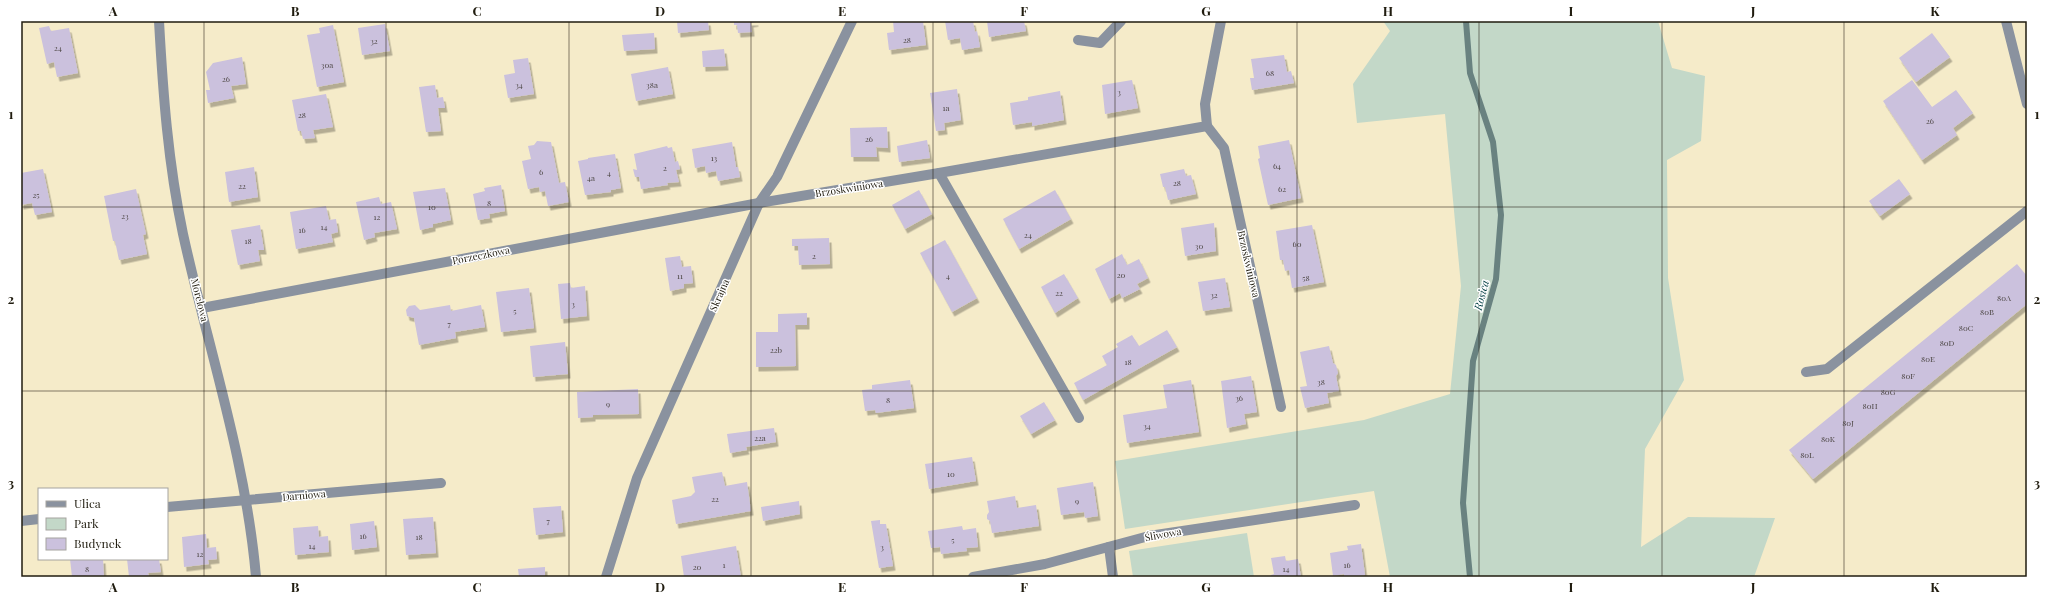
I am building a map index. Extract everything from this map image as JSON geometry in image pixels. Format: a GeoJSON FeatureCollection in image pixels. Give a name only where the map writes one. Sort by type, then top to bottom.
{"type":"FeatureCollection","features":[{"type":"Feature","properties":{"kind":"street","name":"Morelowa"},"geometry":{"type":"LineString","coordinates":[[159,21],[165,116],[171,168],[184,234],[231,429],[246,500],[256,577]]}},
{"type":"Feature","properties":{"kind":"street","name":"Skrajna"},"geometry":{"type":"LineString","coordinates":[[606,577],[638,478],[759,202],[777,177],[852,21]]}},
{"type":"Feature","properties":{"kind":"street"},"geometry":{"type":"LineString","coordinates":[[1078,40],[1100,43],[1121,21]]}},
{"type":"Feature","properties":{"kind":"street"},"geometry":{"type":"LineString","coordinates":[[1207,126],[1205,104],[1221,21]]}},
{"type":"Feature","properties":{"kind":"street"},"geometry":{"type":"LineString","coordinates":[[2006,21],[2027,104]]}},
{"type":"Feature","properties":{"kind":"street","name":"Brzoskwiniowa"},"geometry":{"type":"LineString","coordinates":[[759,202],[939,173],[1207,126],[1224,148],[1281,407]]}},
{"type":"Feature","properties":{"kind":"street"},"geometry":{"type":"LineString","coordinates":[[939,173],[1080,418]]}},
{"type":"Feature","properties":{"kind":"street","name":"Porzeczkowa"},"geometry":{"type":"LineString","coordinates":[[202,308],[759,202]]}},
{"type":"Feature","properties":{"kind":"street"},"geometry":{"type":"LineString","coordinates":[[1806,372],[1827,368],[2027,211]]}},
{"type":"Feature","properties":{"kind":"street","name":"Darniowa"},"geometry":{"type":"LineString","coordinates":[[168,507],[441,483]]}},
{"type":"Feature","properties":{"kind":"street","name":"Śliwowa"},"geometry":{"type":"LineString","coordinates":[[973,577],[1046,564],[1149,536],[1355,506]]}},
{"type":"Feature","properties":{"kind":"street"},"geometry":{"type":"LineString","coordinates":[[21,520],[38,519]]}},
{"type":"Feature","properties":{"kind":"street"},"geometry":{"type":"LineString","coordinates":[[1109,547],[1113,577]]}},
{"type":"Feature","properties":{"kind":"green space"},"geometry":{"type":"Polygon","coordinates":[[[1383,21],[1658,21],[1672,68],[1705,76],[1701,141],[1667,160],[1668,278],[1684,380],[1645,449],[1641,547],[1688,517],[1775,518],[1754,577],[1390,577],[1374,491],[1125,529],[1115,461],[1364,420],[1450,394],[1461,286],[1445,114],[1357,123],[1353,84],[1390,31],[1383,21]]]}},
{"type":"Feature","properties":{"kind":"green space"},"geometry":{"type":"Polygon","coordinates":[[[1247,533],[1254,577],[1133,577],[1129,551],[1247,533]]]}},
{"type":"Feature","properties":{"kind":"building"},"geometry":{"type":"Polygon","coordinates":[[[677,21],[708,21],[709,30],[678,33],[677,21]]]}},
{"type":"Feature","properties":{"kind":"building"},"geometry":{"type":"Polygon","coordinates":[[[734,21],[756,22],[751,23],[752,32],[738,33],[737,25],[734,25],[734,21]]]}},
{"type":"Feature","properties":{"kind":"building"},"geometry":{"type":"Polygon","coordinates":[[[893,21],[923,21],[926,45],[889,50],[887,33],[894,32],[893,21]]]}},
{"type":"Feature","properties":{"kind":"building"},"geometry":{"type":"Polygon","coordinates":[[[945,21],[973,21],[975,32],[977,31],[980,47],[962,50],[960,38],[948,40],[945,21]]]}},
{"type":"Feature","properties":{"kind":"building"},"geometry":{"type":"Polygon","coordinates":[[[987,21],[1024,21],[1026,31],[989,37],[987,21]]]}},
{"type":"Feature","properties":{"kind":"building"},"geometry":{"type":"Polygon","coordinates":[[[385,24],[390,51],[362,55],[358,28],[385,24]]]}},
{"type":"Feature","properties":{"kind":"building"},"geometry":{"type":"Polygon","coordinates":[[[333,25],[344,82],[317,87],[307,35],[320,33],[319,28],[333,25]]]}},
{"type":"Feature","properties":{"kind":"building"},"geometry":{"type":"Polygon","coordinates":[[[49,26],[51,31],[69,28],[78,73],[57,77],[54,62],[47,64],[39,28],[49,26]]]}},
{"type":"Feature","properties":{"kind":"building"},"geometry":{"type":"Polygon","coordinates":[[[654,33],[655,49],[624,51],[622,35],[654,33]]]}},
{"type":"Feature","properties":{"kind":"building"},"geometry":{"type":"Polygon","coordinates":[[[1932,33],[1950,57],[1916,82],[1899,58],[1932,33]]]}},
{"type":"Feature","properties":{"kind":"building"},"geometry":{"type":"Polygon","coordinates":[[[724,49],[726,66],[703,67],[702,51],[724,49]]]}},
{"type":"Feature","properties":{"kind":"building"},"geometry":{"type":"Polygon","coordinates":[[[1284,55],[1287,72],[1291,71],[1294,83],[1252,90],[1250,78],[1254,78],[1251,59],[1284,55]]]}},
{"type":"Feature","properties":{"kind":"building"},"geometry":{"type":"Polygon","coordinates":[[[242,57],[246,84],[231,86],[234,98],[208,103],[206,90],[210,90],[206,72],[213,63],[242,57]]]}},
{"type":"Feature","properties":{"kind":"building"},"geometry":{"type":"Polygon","coordinates":[[[528,58],[534,94],[508,98],[504,75],[515,73],[513,60],[528,58]]]}},
{"type":"Feature","properties":{"kind":"building"},"geometry":{"type":"Polygon","coordinates":[[[668,67],[673,94],[636,101],[631,74],[668,67]]]}},
{"type":"Feature","properties":{"kind":"building"},"geometry":{"type":"Polygon","coordinates":[[[1132,80],[1138,108],[1105,114],[1102,85],[1132,80]]]}},
{"type":"Feature","properties":{"kind":"building"},"geometry":{"type":"Polygon","coordinates":[[[1912,80],[1932,107],[1956,90],[1973,113],[1953,128],[1957,135],[1922,160],[1883,101],[1912,80]]]}},
{"type":"Feature","properties":{"kind":"building"},"geometry":{"type":"Polygon","coordinates":[[[435,85],[437,98],[443,97],[445,108],[438,108],[441,131],[426,132],[419,87],[435,85]]]}},
{"type":"Feature","properties":{"kind":"building"},"geometry":{"type":"Polygon","coordinates":[[[957,89],[961,120],[944,123],[945,130],[936,131],[930,93],[957,89]]]}},
{"type":"Feature","properties":{"kind":"building"},"geometry":{"type":"Polygon","coordinates":[[[1060,91],[1064,120],[1032,126],[1032,122],[1013,125],[1010,103],[1028,100],[1028,97],[1060,91]]]}},
{"type":"Feature","properties":{"kind":"building"},"geometry":{"type":"Polygon","coordinates":[[[326,94],[333,127],[313,130],[315,138],[303,139],[301,131],[298,131],[292,100],[326,94]]]}},
{"type":"Feature","properties":{"kind":"building"},"geometry":{"type":"Polygon","coordinates":[[[887,127],[888,148],[876,147],[877,157],[851,157],[850,128],[887,127]]]}},
{"type":"Feature","properties":{"kind":"building"},"geometry":{"type":"Polygon","coordinates":[[[927,140],[930,158],[899,162],[897,146],[927,140]]]}},
{"type":"Feature","properties":{"kind":"building"},"geometry":{"type":"Polygon","coordinates":[[[1289,140],[1301,198],[1268,205],[1258,159],[1260,158],[1258,146],[1289,140]]]}},
{"type":"Feature","properties":{"kind":"building"},"geometry":{"type":"Polygon","coordinates":[[[537,141],[551,142],[559,183],[565,182],[569,202],[548,206],[545,191],[540,192],[539,187],[528,189],[522,161],[531,159],[528,146],[534,145],[537,141]]]}},
{"type":"Feature","properties":{"kind":"building"},"geometry":{"type":"Polygon","coordinates":[[[732,142],[736,167],[738,167],[740,177],[718,181],[716,171],[706,173],[705,166],[695,168],[692,149],[732,142]]]}},
{"type":"Feature","properties":{"kind":"building"},"geometry":{"type":"Polygon","coordinates":[[[667,146],[668,148],[672,147],[675,162],[678,161],[680,169],[676,170],[679,182],[641,189],[639,177],[635,177],[633,169],[637,170],[634,154],[667,146]]]}},
{"type":"Feature","properties":{"kind":"building"},"geometry":{"type":"Polygon","coordinates":[[[615,154],[621,188],[611,190],[611,192],[585,195],[578,161],[615,154]]]}},
{"type":"Feature","properties":{"kind":"building"},"geometry":{"type":"Polygon","coordinates":[[[254,167],[258,197],[229,202],[225,172],[254,167]]]}},
{"type":"Feature","properties":{"kind":"building"},"geometry":{"type":"Polygon","coordinates":[[[43,169],[52,212],[35,215],[32,203],[21,205],[21,173],[43,169]]]}},
{"type":"Feature","properties":{"kind":"building"},"geometry":{"type":"Polygon","coordinates":[[[1184,169],[1186,176],[1191,175],[1196,194],[1168,200],[1160,174],[1184,169]]]}},
{"type":"Feature","properties":{"kind":"building"},"geometry":{"type":"Polygon","coordinates":[[[1899,179],[1910,194],[1880,216],[1869,201],[1899,179]]]}},
{"type":"Feature","properties":{"kind":"building"},"geometry":{"type":"Polygon","coordinates":[[[501,185],[505,211],[489,214],[490,218],[478,220],[473,194],[485,191],[484,188],[501,185]]]}},
{"type":"Feature","properties":{"kind":"building"},"geometry":{"type":"Polygon","coordinates":[[[445,188],[451,220],[433,224],[433,227],[420,230],[413,192],[445,188]]]}},
{"type":"Feature","properties":{"kind":"building"},"geometry":{"type":"Polygon","coordinates":[[[136,189],[146,234],[143,235],[147,254],[119,260],[115,241],[113,241],[104,196],[136,189]]]}},
{"type":"Feature","properties":{"kind":"building"},"geometry":{"type":"Polygon","coordinates":[[[919,190],[932,214],[905,229],[892,205],[919,190]]]}},
{"type":"Feature","properties":{"kind":"building"},"geometry":{"type":"Polygon","coordinates":[[[1055,190],[1071,219],[1019,249],[1003,219],[1055,190]]]}},
{"type":"Feature","properties":{"kind":"building"},"geometry":{"type":"Polygon","coordinates":[[[379,197],[381,204],[391,202],[397,229],[374,233],[375,237],[364,240],[356,202],[379,197]]]}},
{"type":"Feature","properties":{"kind":"building"},"geometry":{"type":"Polygon","coordinates":[[[326,206],[329,220],[336,219],[338,232],[331,234],[333,242],[296,249],[290,212],[326,206]]]}},
{"type":"Feature","properties":{"kind":"building"},"geometry":{"type":"Polygon","coordinates":[[[1214,223],[1216,251],[1185,256],[1181,228],[1214,223]]]}},
{"type":"Feature","properties":{"kind":"building"},"geometry":{"type":"Polygon","coordinates":[[[260,225],[264,250],[258,250],[260,261],[238,265],[231,230],[260,225]]]}},
{"type":"Feature","properties":{"kind":"building"},"geometry":{"type":"Polygon","coordinates":[[[1312,225],[1324,282],[1292,288],[1289,270],[1285,271],[1283,260],[1280,260],[1276,231],[1312,225]]]}},
{"type":"Feature","properties":{"kind":"building"},"geometry":{"type":"Polygon","coordinates":[[[829,238],[830,264],[799,265],[798,246],[792,246],[792,239],[829,238]]]}},
{"type":"Feature","properties":{"kind":"building"},"geometry":{"type":"Polygon","coordinates":[[[945,240],[977,298],[952,312],[920,253],[945,240]]]}},
{"type":"Feature","properties":{"kind":"building"},"geometry":{"type":"Polygon","coordinates":[[[1122,254],[1127,265],[1139,259],[1148,278],[1137,284],[1140,289],[1122,298],[1120,293],[1109,299],[1095,269],[1122,254]]]}},
{"type":"Feature","properties":{"kind":"building"},"geometry":{"type":"Polygon","coordinates":[[[680,256],[682,267],[691,266],[693,283],[684,284],[684,288],[670,291],[665,258],[680,256]]]}},
{"type":"Feature","properties":{"kind":"building"},"geometry":{"type":"Polygon","coordinates":[[[2017,264],[2027,276],[2027,304],[1813,479],[1789,450],[2017,264]]]}},
{"type":"Feature","properties":{"kind":"building"},"geometry":{"type":"Polygon","coordinates":[[[1064,274],[1078,298],[1055,313],[1041,287],[1064,274]]]}},
{"type":"Feature","properties":{"kind":"building"},"geometry":{"type":"Polygon","coordinates":[[[1225,278],[1230,307],[1203,311],[1198,282],[1225,278]]]}},
{"type":"Feature","properties":{"kind":"building"},"geometry":{"type":"Polygon","coordinates":[[[570,283],[571,288],[585,286],[587,316],[561,319],[558,284],[570,283]]]}},
{"type":"Feature","properties":{"kind":"building"},"geometry":{"type":"Polygon","coordinates":[[[529,288],[534,328],[501,332],[496,292],[529,288]]]}},
{"type":"Feature","properties":{"kind":"building"},"geometry":{"type":"Polygon","coordinates":[[[415,305],[420,310],[450,305],[451,311],[481,305],[485,327],[455,332],[456,338],[419,345],[414,318],[407,316],[406,310],[409,306],[415,305]]]}},
{"type":"Feature","properties":{"kind":"building"},"geometry":{"type":"Polygon","coordinates":[[[807,313],[807,325],[795,325],[796,366],[756,367],[756,332],[778,332],[778,314],[807,313]]]}},
{"type":"Feature","properties":{"kind":"building"},"geometry":{"type":"Polygon","coordinates":[[[1167,330],[1177,347],[1083,400],[1074,383],[1107,365],[1102,356],[1118,347],[1116,344],[1132,335],[1139,346],[1167,330]]]}},
{"type":"Feature","properties":{"kind":"building"},"geometry":{"type":"Polygon","coordinates":[[[565,342],[568,374],[533,377],[530,346],[565,342]]]}},
{"type":"Feature","properties":{"kind":"building"},"geometry":{"type":"Polygon","coordinates":[[[1329,346],[1333,363],[1336,365],[1338,373],[1336,376],[1339,391],[1327,393],[1329,403],[1305,408],[1300,387],[1307,386],[1300,352],[1329,346]]]}},
{"type":"Feature","properties":{"kind":"building"},"geometry":{"type":"Polygon","coordinates":[[[1251,376],[1257,412],[1244,414],[1246,424],[1227,428],[1221,381],[1251,376]]]}},
{"type":"Feature","properties":{"kind":"building"},"geometry":{"type":"Polygon","coordinates":[[[910,380],[914,408],[876,413],[875,410],[865,411],[862,390],[872,389],[872,385],[910,380]]]}},
{"type":"Feature","properties":{"kind":"building"},"geometry":{"type":"Polygon","coordinates":[[[1191,380],[1199,432],[1127,443],[1123,415],[1167,408],[1163,385],[1191,380]]]}},
{"type":"Feature","properties":{"kind":"building"},"geometry":{"type":"Polygon","coordinates":[[[638,389],[639,414],[593,415],[593,417],[578,418],[577,392],[638,389]]]}},
{"type":"Feature","properties":{"kind":"building"},"geometry":{"type":"Polygon","coordinates":[[[1044,402],[1055,420],[1031,434],[1020,416],[1044,402]]]}},
{"type":"Feature","properties":{"kind":"building"},"geometry":{"type":"Polygon","coordinates":[[[774,428],[776,442],[746,447],[747,450],[730,453],[727,434],[774,428]]]}},
{"type":"Feature","properties":{"kind":"building"},"geometry":{"type":"Polygon","coordinates":[[[972,457],[976,481],[929,489],[925,464],[972,457]]]}},
{"type":"Feature","properties":{"kind":"building"},"geometry":{"type":"Polygon","coordinates":[[[722,472],[725,486],[747,482],[751,511],[676,524],[672,500],[691,496],[695,492],[692,477],[722,472]]]}},
{"type":"Feature","properties":{"kind":"building"},"geometry":{"type":"Polygon","coordinates":[[[1093,482],[1098,516],[1085,518],[1084,512],[1061,515],[1057,488],[1093,482]]]}},
{"type":"Feature","properties":{"kind":"building"},"geometry":{"type":"Polygon","coordinates":[[[1015,496],[1017,508],[1036,505],[1039,526],[992,533],[990,521],[987,519],[989,512],[987,501],[1015,496]]]}},
{"type":"Feature","properties":{"kind":"building"},"geometry":{"type":"Polygon","coordinates":[[[799,501],[800,514],[763,521],[761,507],[799,501]]]}},
{"type":"Feature","properties":{"kind":"building"},"geometry":{"type":"Polygon","coordinates":[[[561,506],[563,532],[536,535],[533,508],[561,506]]]}},
{"type":"Feature","properties":{"kind":"building"},"geometry":{"type":"Polygon","coordinates":[[[433,517],[436,553],[406,555],[403,519],[433,517]]]}},
{"type":"Feature","properties":{"kind":"building"},"geometry":{"type":"Polygon","coordinates":[[[880,520],[880,524],[886,524],[893,566],[879,568],[871,521],[880,520]]]}},
{"type":"Feature","properties":{"kind":"building"},"geometry":{"type":"Polygon","coordinates":[[[374,521],[377,547],[352,550],[350,524],[374,521]]]}},
{"type":"Feature","properties":{"kind":"building"},"geometry":{"type":"Polygon","coordinates":[[[318,526],[319,537],[328,536],[329,552],[295,555],[293,528],[318,526]]]}},
{"type":"Feature","properties":{"kind":"building"},"geometry":{"type":"Polygon","coordinates":[[[962,526],[963,530],[976,528],[978,547],[966,548],[967,551],[941,554],[940,547],[931,548],[928,531],[962,526]]]}},
{"type":"Feature","properties":{"kind":"building"},"geometry":{"type":"Polygon","coordinates":[[[206,534],[207,548],[216,547],[217,559],[208,560],[209,564],[184,567],[182,537],[206,534]]]}},
{"type":"Feature","properties":{"kind":"building"},"geometry":{"type":"Polygon","coordinates":[[[1361,544],[1365,575],[1344,577],[1344,574],[1333,576],[1330,553],[1348,550],[1347,546],[1361,544]]]}},
{"type":"Feature","properties":{"kind":"building"},"geometry":{"type":"Polygon","coordinates":[[[736,546],[741,577],[684,577],[681,556],[736,546]]]}},
{"type":"Feature","properties":{"kind":"building"},"geometry":{"type":"Polygon","coordinates":[[[1285,556],[1286,561],[1298,559],[1301,577],[1271,577],[1271,575],[1274,574],[1271,558],[1285,556]]]}},
{"type":"Feature","properties":{"kind":"building"},"geometry":{"type":"Polygon","coordinates":[[[70,560],[103,560],[104,577],[72,577],[70,560]]]}},
{"type":"Feature","properties":{"kind":"building"},"geometry":{"type":"Polygon","coordinates":[[[127,560],[159,560],[161,572],[148,573],[149,577],[129,577],[127,560]]]}},
{"type":"Feature","properties":{"kind":"building"},"geometry":{"type":"Polygon","coordinates":[[[545,567],[545,577],[519,577],[518,569],[545,567]]]}},
{"type":"Feature","properties":{"kind":"waterway","name":"Rosica"},"geometry":{"type":"LineString","coordinates":[[1466,21],[1470,73],[1493,142],[1501,215],[1496,279],[1473,361],[1463,503],[1470,577]]}}]}
